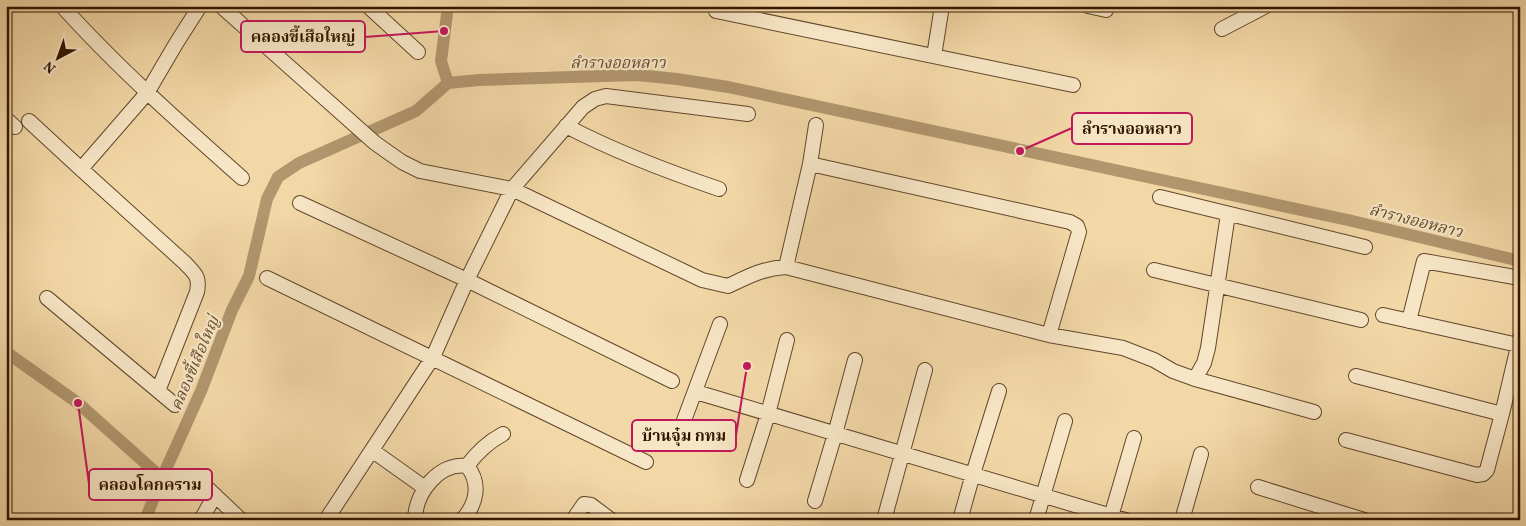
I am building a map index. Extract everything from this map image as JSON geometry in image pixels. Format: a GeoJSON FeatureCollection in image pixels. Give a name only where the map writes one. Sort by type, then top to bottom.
{"type":"FeatureCollection","features":[{"type":"Feature","properties":{"kind":"street"},"geometry":{"type":"LineString","coordinates":[[62,6],[147,94],[242,178]]}},
{"type":"Feature","properties":{"kind":"street"},"geometry":{"type":"LineString","coordinates":[[81,170],[147,94],[200,6]]}},
{"type":"Feature","properties":{"kind":"street"},"geometry":{"type":"LineString","coordinates":[[221,6],[358,129],[402,162],[420,171],[512,189],[713,284],[728,286],[771,267],[786,267],[1049,335],[1124,348],[1195,379],[1314,412]]}},
{"type":"Feature","properties":{"kind":"street"},"geometry":{"type":"LineString","coordinates":[[368,6],[418,52]]}},
{"type":"Feature","properties":{"kind":"street"},"geometry":{"type":"LineString","coordinates":[[934,56],[942,6]]}},
{"type":"Feature","properties":{"kind":"street"},"geometry":{"type":"LineString","coordinates":[[1088,6],[1106,10]]}},
{"type":"Feature","properties":{"kind":"street"},"geometry":{"type":"LineString","coordinates":[[1222,29],[1266,6]]}},
{"type":"Feature","properties":{"kind":"street"},"geometry":{"type":"LineString","coordinates":[[716,11],[1074,85]]}},
{"type":"Feature","properties":{"kind":"street"},"geometry":{"type":"LineString","coordinates":[[326,520],[433,357],[512,189],[566,126],[589,103],[606,96],[748,114]]}},
{"type":"Feature","properties":{"kind":"street"},"geometry":{"type":"LineString","coordinates":[[29,121],[197,276],[197,292],[158,391]]}},
{"type":"Feature","properties":{"kind":"street"},"geometry":{"type":"LineString","coordinates":[[786,267],[810,164],[816,125]]}},
{"type":"Feature","properties":{"kind":"street"},"geometry":{"type":"LineString","coordinates":[[566,126],[604,146],[719,189]]}},
{"type":"Feature","properties":{"kind":"street"},"geometry":{"type":"LineString","coordinates":[[810,164],[1070,222],[1077,226],[1080,232],[1049,335]]}},
{"type":"Feature","properties":{"kind":"street"},"geometry":{"type":"LineString","coordinates":[[1160,197],[1365,246]]}},
{"type":"Feature","properties":{"kind":"street"},"geometry":{"type":"LineString","coordinates":[[300,203],[468,280],[672,381]]}},
{"type":"Feature","properties":{"kind":"street"},"geometry":{"type":"LineString","coordinates":[[1195,379],[1204,363],[1228,214]]}},
{"type":"Feature","properties":{"kind":"street"},"geometry":{"type":"LineString","coordinates":[[1409,321],[1424,261],[1520,278]]}},
{"type":"Feature","properties":{"kind":"street"},"geometry":{"type":"LineString","coordinates":[[1154,270],[1360,320]]}},
{"type":"Feature","properties":{"kind":"street"},"geometry":{"type":"LineString","coordinates":[[267,278],[646,462]]}},
{"type":"Feature","properties":{"kind":"street"},"geometry":{"type":"LineString","coordinates":[[47,298],[175,405]]}},
{"type":"Feature","properties":{"kind":"street"},"geometry":{"type":"LineString","coordinates":[[1346,440],[1477,474],[1484,474],[1487,470],[1519,342],[1382,315]]}},
{"type":"Feature","properties":{"kind":"street"},"geometry":{"type":"LineString","coordinates":[[683,423],[720,324]]}},
{"type":"Feature","properties":{"kind":"street"},"geometry":{"type":"LineString","coordinates":[[747,480],[768,414],[787,340]]}},
{"type":"Feature","properties":{"kind":"street"},"geometry":{"type":"LineString","coordinates":[[815,501],[855,360]]}},
{"type":"Feature","properties":{"kind":"street"},"geometry":{"type":"LineString","coordinates":[[884,520],[925,370]]}},
{"type":"Feature","properties":{"kind":"street"},"geometry":{"type":"LineString","coordinates":[[1356,376],[1502,414]]}},
{"type":"Feature","properties":{"kind":"street"},"geometry":{"type":"LineString","coordinates":[[960,520],[999,391]]}},
{"type":"Feature","properties":{"kind":"street"},"geometry":{"type":"LineString","coordinates":[[696,392],[973,474],[1111,518],[1125,520]]}},
{"type":"Feature","properties":{"kind":"street"},"geometry":{"type":"LineString","coordinates":[[1036,520],[1065,421]]}},
{"type":"Feature","properties":{"kind":"street"},"geometry":{"type":"LineString","coordinates":[[467,466],[477,452],[490,441],[503,434]]}},
{"type":"Feature","properties":{"kind":"street"},"geometry":{"type":"LineString","coordinates":[[1111,518],[1134,438]]}},
{"type":"Feature","properties":{"kind":"street"},"geometry":{"type":"LineString","coordinates":[[372,451],[425,488]]}},
{"type":"Feature","properties":{"kind":"street"},"geometry":{"type":"LineString","coordinates":[[1182,520],[1201,454]]}},
{"type":"Feature","properties":{"kind":"street"},"geometry":{"type":"LineString","coordinates":[[415,520],[419,502],[425,488],[445,469],[457,464],[467,466],[474,474],[477,489],[473,504],[462,520]]}},
{"type":"Feature","properties":{"kind":"street"},"geometry":{"type":"LineString","coordinates":[[201,482],[242,520]]}},
{"type":"Feature","properties":{"kind":"street"},"geometry":{"type":"LineString","coordinates":[[1258,487],[1364,520]]}},
{"type":"Feature","properties":{"kind":"street"},"geometry":{"type":"LineString","coordinates":[[201,520],[215,495]]}},
{"type":"Feature","properties":{"kind":"street"},"geometry":{"type":"LineString","coordinates":[[573,520],[584,504],[591,505],[611,520]]}},
{"type":"Feature","properties":{"kind":"waterway","name":"คลองขี้เสือใหญ่"},"geometry":{"type":"LineString","coordinates":[[448,6],[441,61],[448,83]]}},
{"type":"Feature","properties":{"kind":"waterway","name":"ลำรางออหลาว"},"geometry":{"type":"LineString","coordinates":[[448,83],[479,80],[637,75],[728,87],[1348,220],[1520,261]]}},
{"type":"Feature","properties":{"kind":"waterway","name":"คลองขี้เสือใหญ่"},"geometry":{"type":"LineString","coordinates":[[145,520],[201,391],[232,310],[249,276],[267,199],[278,177],[299,163],[416,111],[448,83]]}},
{"type":"Feature","properties":{"kind":"waterway"},"geometry":{"type":"LineString","coordinates":[[6,352],[78,403],[162,478]]}},
{"type":"Feature","properties":{"kind":"place","name":"คลองขี้เสือใหญ่"},"geometry":{"type":"Point","coordinates":[444,31]}},
{"type":"Feature","properties":{"kind":"place","name":"ลำรางออหลาว"},"geometry":{"type":"Point","coordinates":[1020,151]}},
{"type":"Feature","properties":{"kind":"place","name":"บ้านจุ๋ม กทม"},"geometry":{"type":"Point","coordinates":[747,366]}},
{"type":"Feature","properties":{"kind":"place","name":"คลองโคกคราม"},"geometry":{"type":"Point","coordinates":[78,403]}}]}
